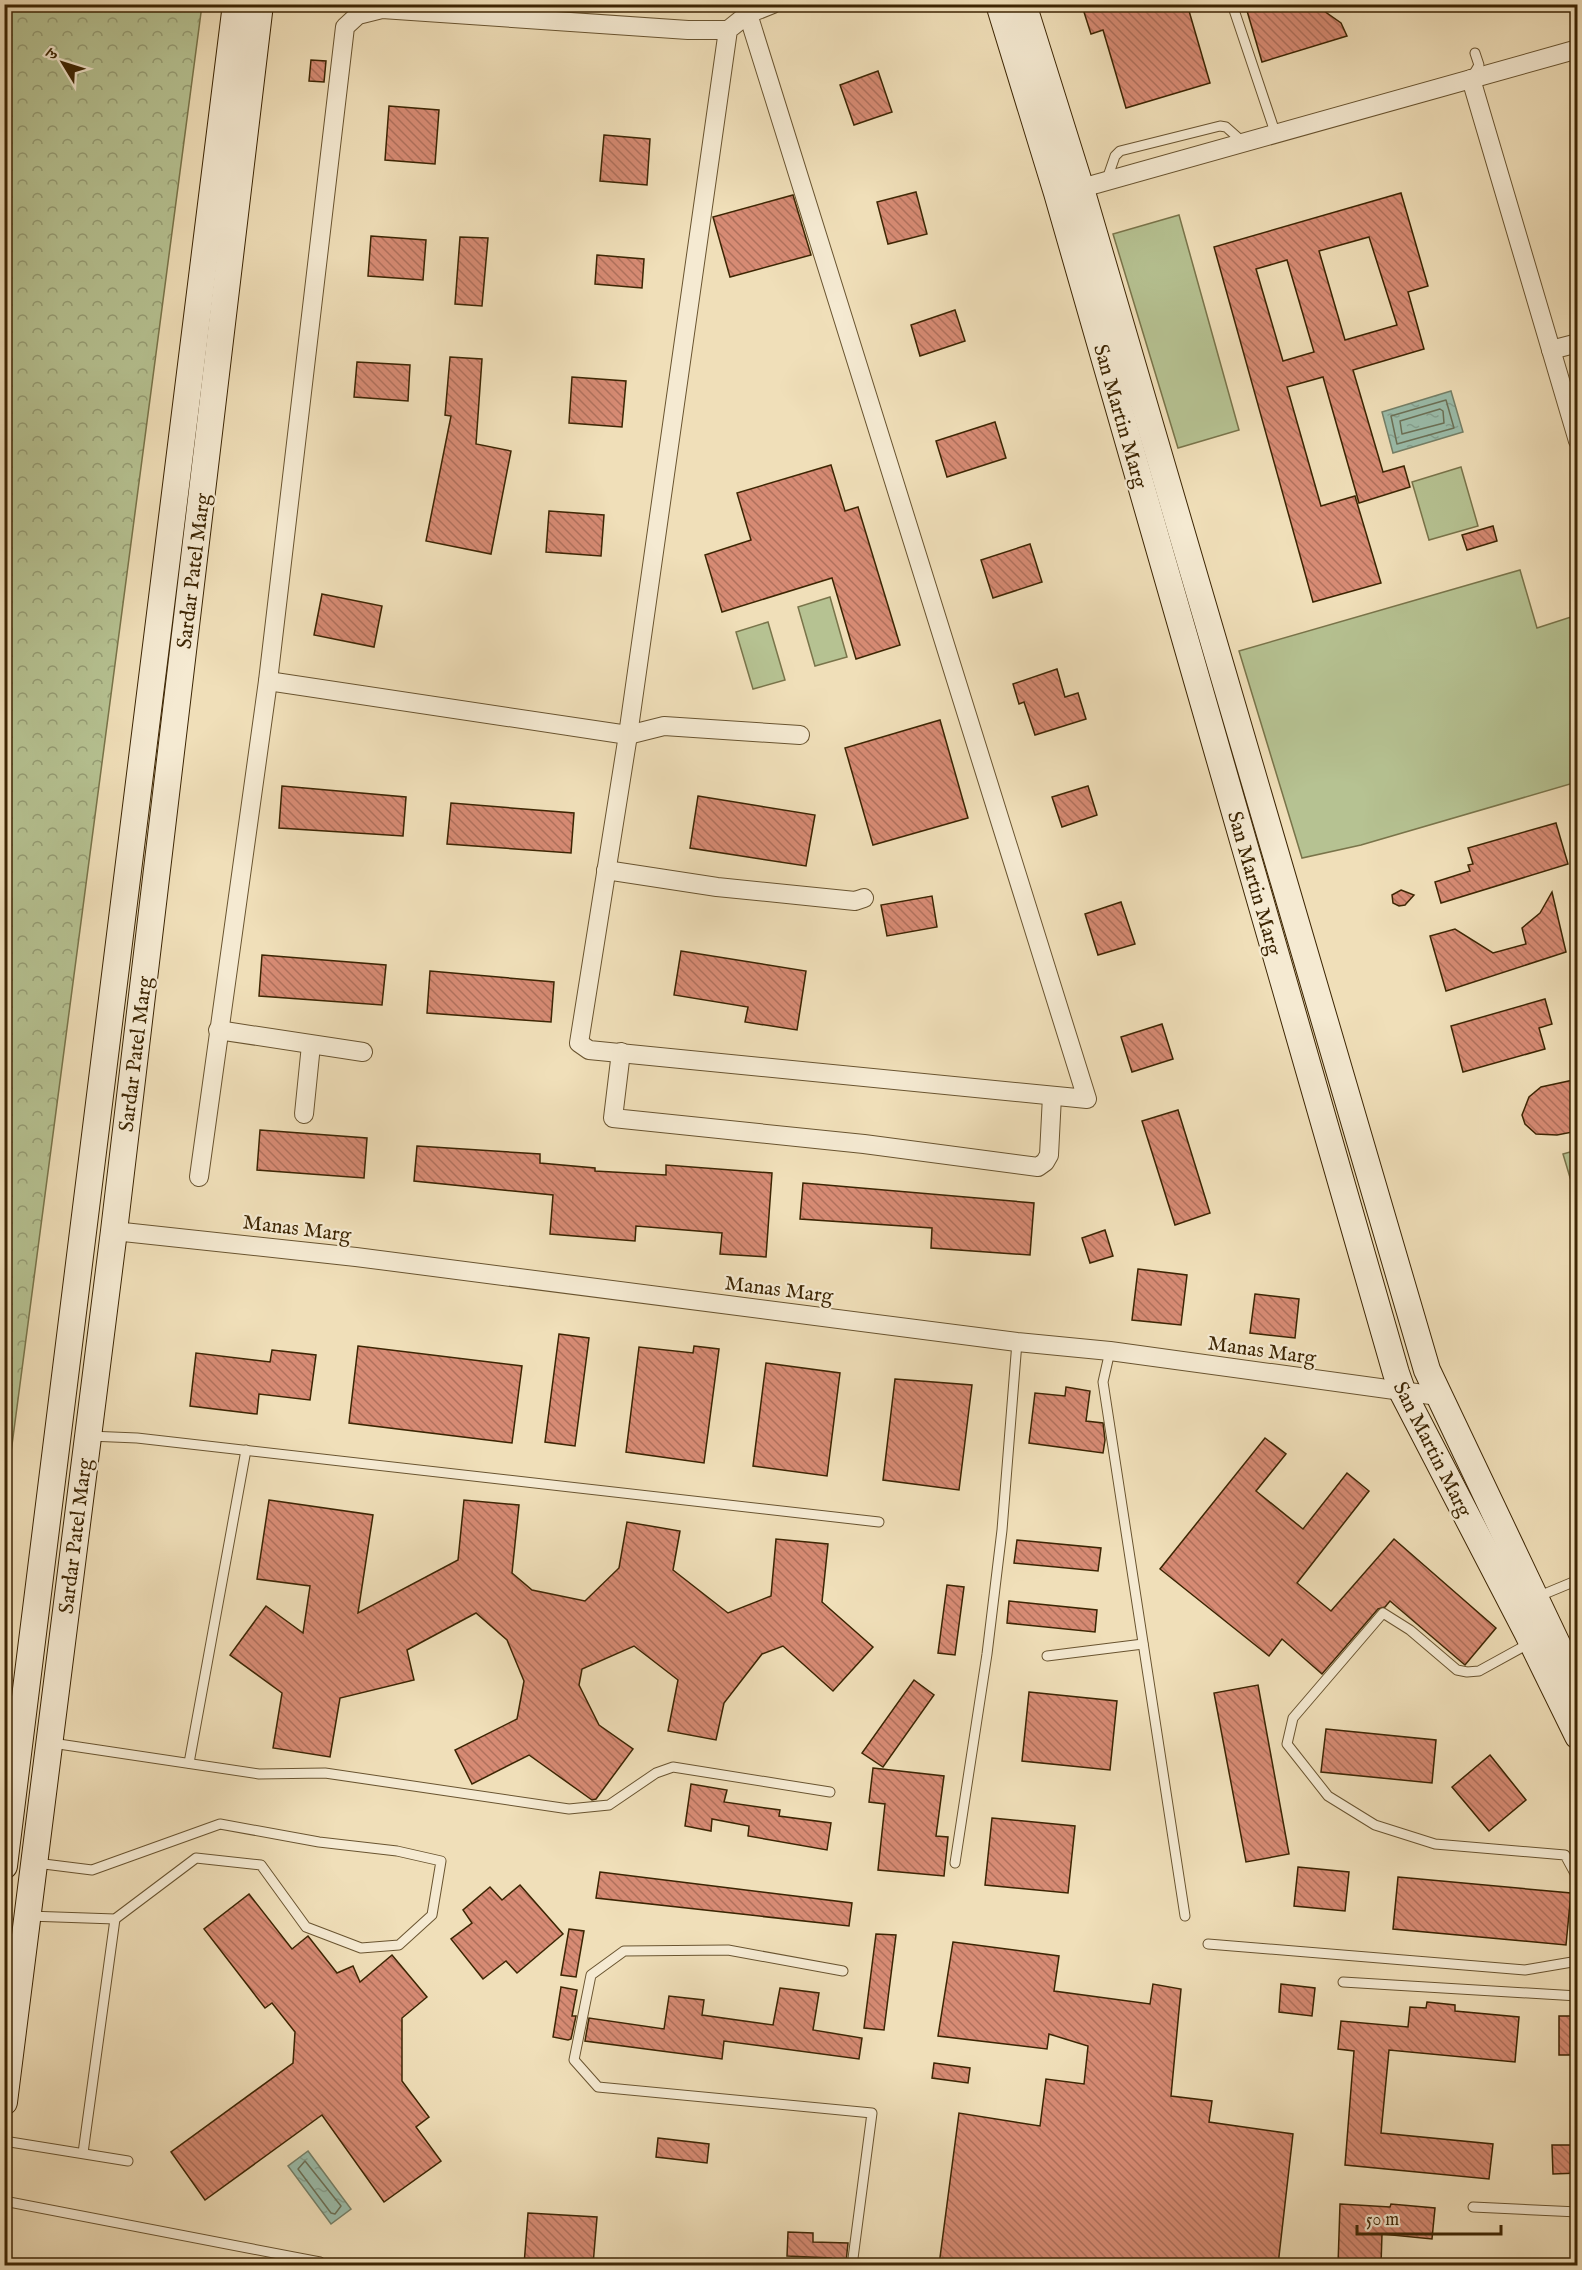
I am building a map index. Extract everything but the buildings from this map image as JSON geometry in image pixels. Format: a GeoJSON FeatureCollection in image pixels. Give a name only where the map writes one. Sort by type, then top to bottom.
{"type":"FeatureCollection","features":[{"type":"Feature","properties":{"kind":"main road","name":"Sardar Patel Marg"},"geometry":{"type":"LineString","coordinates":[[4,1866],[236,4]]}},
{"type":"Feature","properties":{"kind":"main road","name":"Sardar Patel Marg"},"geometry":{"type":"LineString","coordinates":[[4,2102],[36,1863],[114,1231],[260,4]]}},
{"type":"Feature","properties":{"kind":"main road","name":"San Martin Marg"},"geometry":{"type":"LineString","coordinates":[[999,4],[1069,191],[1427,1370],[1578,1688]]}},
{"type":"Feature","properties":{"kind":"main road","name":"San Martin Marg"},"geometry":{"type":"LineString","coordinates":[[1023,4],[1069,191],[1403,1393],[1578,1736]]}},
{"type":"Feature","properties":{"kind":"street"},"geometry":{"type":"LineString","coordinates":[[199,1177],[268,681],[342,38],[349,22],[367,9],[382,9],[688,30],[728,30],[748,14],[773,4]]}},
{"type":"Feature","properties":{"kind":"street"},"geometry":{"type":"LineString","coordinates":[[728,30],[628,735],[578,1038],[584,1048],[590,1050],[1087,1099],[748,14]]}},
{"type":"Feature","properties":{"kind":"street"},"geometry":{"type":"LineString","coordinates":[[1069,191],[1578,49]]}},
{"type":"Feature","properties":{"kind":"street"},"geometry":{"type":"LineString","coordinates":[[1471,79],[1578,441]]}},
{"type":"Feature","properties":{"kind":"street"},"geometry":{"type":"LineString","coordinates":[[1551,351],[1578,343]]}},
{"type":"Feature","properties":{"kind":"street"},"geometry":{"type":"LineString","coordinates":[[268,681],[628,735],[664,726],[800,735]]}},
{"type":"Feature","properties":{"kind":"street"},"geometry":{"type":"LineString","coordinates":[[606,870],[717,887],[855,901],[864,898]]}},
{"type":"Feature","properties":{"kind":"street"},"geometry":{"type":"LineString","coordinates":[[218,1030],[363,1052]]}},
{"type":"Feature","properties":{"kind":"street"},"geometry":{"type":"LineString","coordinates":[[304,1114],[311,1045]]}},
{"type":"Feature","properties":{"kind":"street"},"geometry":{"type":"LineString","coordinates":[[621,1052],[614,1118],[864,1144],[1038,1167],[1049,1155],[1052,1096]]}},
{"type":"Feature","properties":{"kind":"street","name":"Manas Marg"},"geometry":{"type":"LineString","coordinates":[[114,1231],[356,1257],[1017,1342],[1110,1351],[1438,1396]]}},
{"type":"Feature","properties":{"kind":"lane"},"geometry":{"type":"LineString","coordinates":[[1232,4],[1276,135]]}},
{"type":"Feature","properties":{"kind":"lane"},"geometry":{"type":"LineString","coordinates":[[1471,79],[1479,65],[1474,53]]}},
{"type":"Feature","properties":{"kind":"lane"},"geometry":{"type":"LineString","coordinates":[[1106,182],[1115,156],[1120,151],[1220,126],[1226,127],[1244,143]]}},
{"type":"Feature","properties":{"kind":"lane"},"geometry":{"type":"LineString","coordinates":[[955,1863],[987,1654],[1002,1530],[1017,1342]]}},
{"type":"Feature","properties":{"kind":"lane"},"geometry":{"type":"LineString","coordinates":[[1110,1351],[1103,1382],[1185,1916]]}},
{"type":"Feature","properties":{"kind":"lane"},"geometry":{"type":"LineString","coordinates":[[87,1436],[137,1438],[879,1522]]}},
{"type":"Feature","properties":{"kind":"lane"},"geometry":{"type":"LineString","coordinates":[[189,1763],[246,1450]]}},
{"type":"Feature","properties":{"kind":"lane"},"geometry":{"type":"LineString","coordinates":[[1534,1598],[1578,1580]]}},
{"type":"Feature","properties":{"kind":"lane"},"geometry":{"type":"LineString","coordinates":[[1532,1642],[1479,1671],[1457,1670],[1410,1630],[1383,1612],[1293,1718],[1287,1744],[1328,1796],[1375,1825],[1435,1844],[1565,1855],[1578,1879]]}},
{"type":"Feature","properties":{"kind":"lane"},"geometry":{"type":"LineString","coordinates":[[1047,1656],[1143,1644]]}},
{"type":"Feature","properties":{"kind":"lane"},"geometry":{"type":"LineString","coordinates":[[51,1743],[259,1774],[325,1773],[568,1809],[609,1805],[656,1773],[674,1767],[830,1792]]}},
{"type":"Feature","properties":{"kind":"lane"},"geometry":{"type":"LineString","coordinates":[[28,1916],[115,1919],[196,1858],[261,1865],[306,1927],[361,1948],[399,1945],[432,1915],[441,1861],[397,1851],[319,1842],[220,1824],[92,1870],[36,1863]]}},
{"type":"Feature","properties":{"kind":"lane"},"geometry":{"type":"LineString","coordinates":[[83,2153],[115,1919]]}},
{"type":"Feature","properties":{"kind":"lane"},"geometry":{"type":"LineString","coordinates":[[1208,1944],[1525,1970],[1578,1961]]}},
{"type":"Feature","properties":{"kind":"lane"},"geometry":{"type":"LineString","coordinates":[[843,1971],[728,1950],[624,1951],[591,1976],[574,2060],[598,2087],[872,2113],[852,2265]]}},
{"type":"Feature","properties":{"kind":"lane"},"geometry":{"type":"LineString","coordinates":[[1343,1982],[1578,1996]]}},
{"type":"Feature","properties":{"kind":"lane"},"geometry":{"type":"LineString","coordinates":[[4,2141],[128,2161]]}},
{"type":"Feature","properties":{"kind":"lane"},"geometry":{"type":"LineString","coordinates":[[4,2202],[321,2262]]}},
{"type":"Feature","properties":{"kind":"lane"},"geometry":{"type":"LineString","coordinates":[[1473,2207],[1578,2212]]}},
{"type":"Feature","properties":{"kind":"green space"},"geometry":{"type":"Polygon","coordinates":[[[4,5],[202,5],[5,1498],[4,5]]]}},
{"type":"Feature","properties":{"kind":"green space"},"geometry":{"type":"Polygon","coordinates":[[[1179,215],[1239,430],[1178,448],[1113,234],[1179,215]]]}},
{"type":"Feature","properties":{"kind":"green space"},"geometry":{"type":"Polygon","coordinates":[[[1461,467],[1478,526],[1429,540],[1412,482],[1461,467]]]}},
{"type":"Feature","properties":{"kind":"green space"},"geometry":{"type":"Polygon","coordinates":[[[1520,570],[1537,628],[1577,615],[1577,782],[1361,845],[1302,858],[1239,651],[1520,570]]]}},
{"type":"Feature","properties":{"kind":"green space"},"geometry":{"type":"Polygon","coordinates":[[[830,597],[847,657],[815,666],[798,607],[830,597]]]}},
{"type":"Feature","properties":{"kind":"green space"},"geometry":{"type":"Polygon","coordinates":[[[768,622],[785,680],[753,689],[736,632],[768,622]]]}},
{"type":"Feature","properties":{"kind":"green space"},"geometry":{"type":"Polygon","coordinates":[[[1578,1150],[1577,1201],[1563,1154],[1578,1150]]]}},
{"type":"Feature","properties":{"kind":"water"},"geometry":{"type":"Polygon","coordinates":[[[1451,391],[1463,432],[1393,453],[1382,412],[1451,391]]]}},
{"type":"Feature","properties":{"kind":"water"},"geometry":{"type":"Polygon","coordinates":[[[308,2151],[351,2209],[331,2224],[288,2166],[308,2151]]]}}]}
